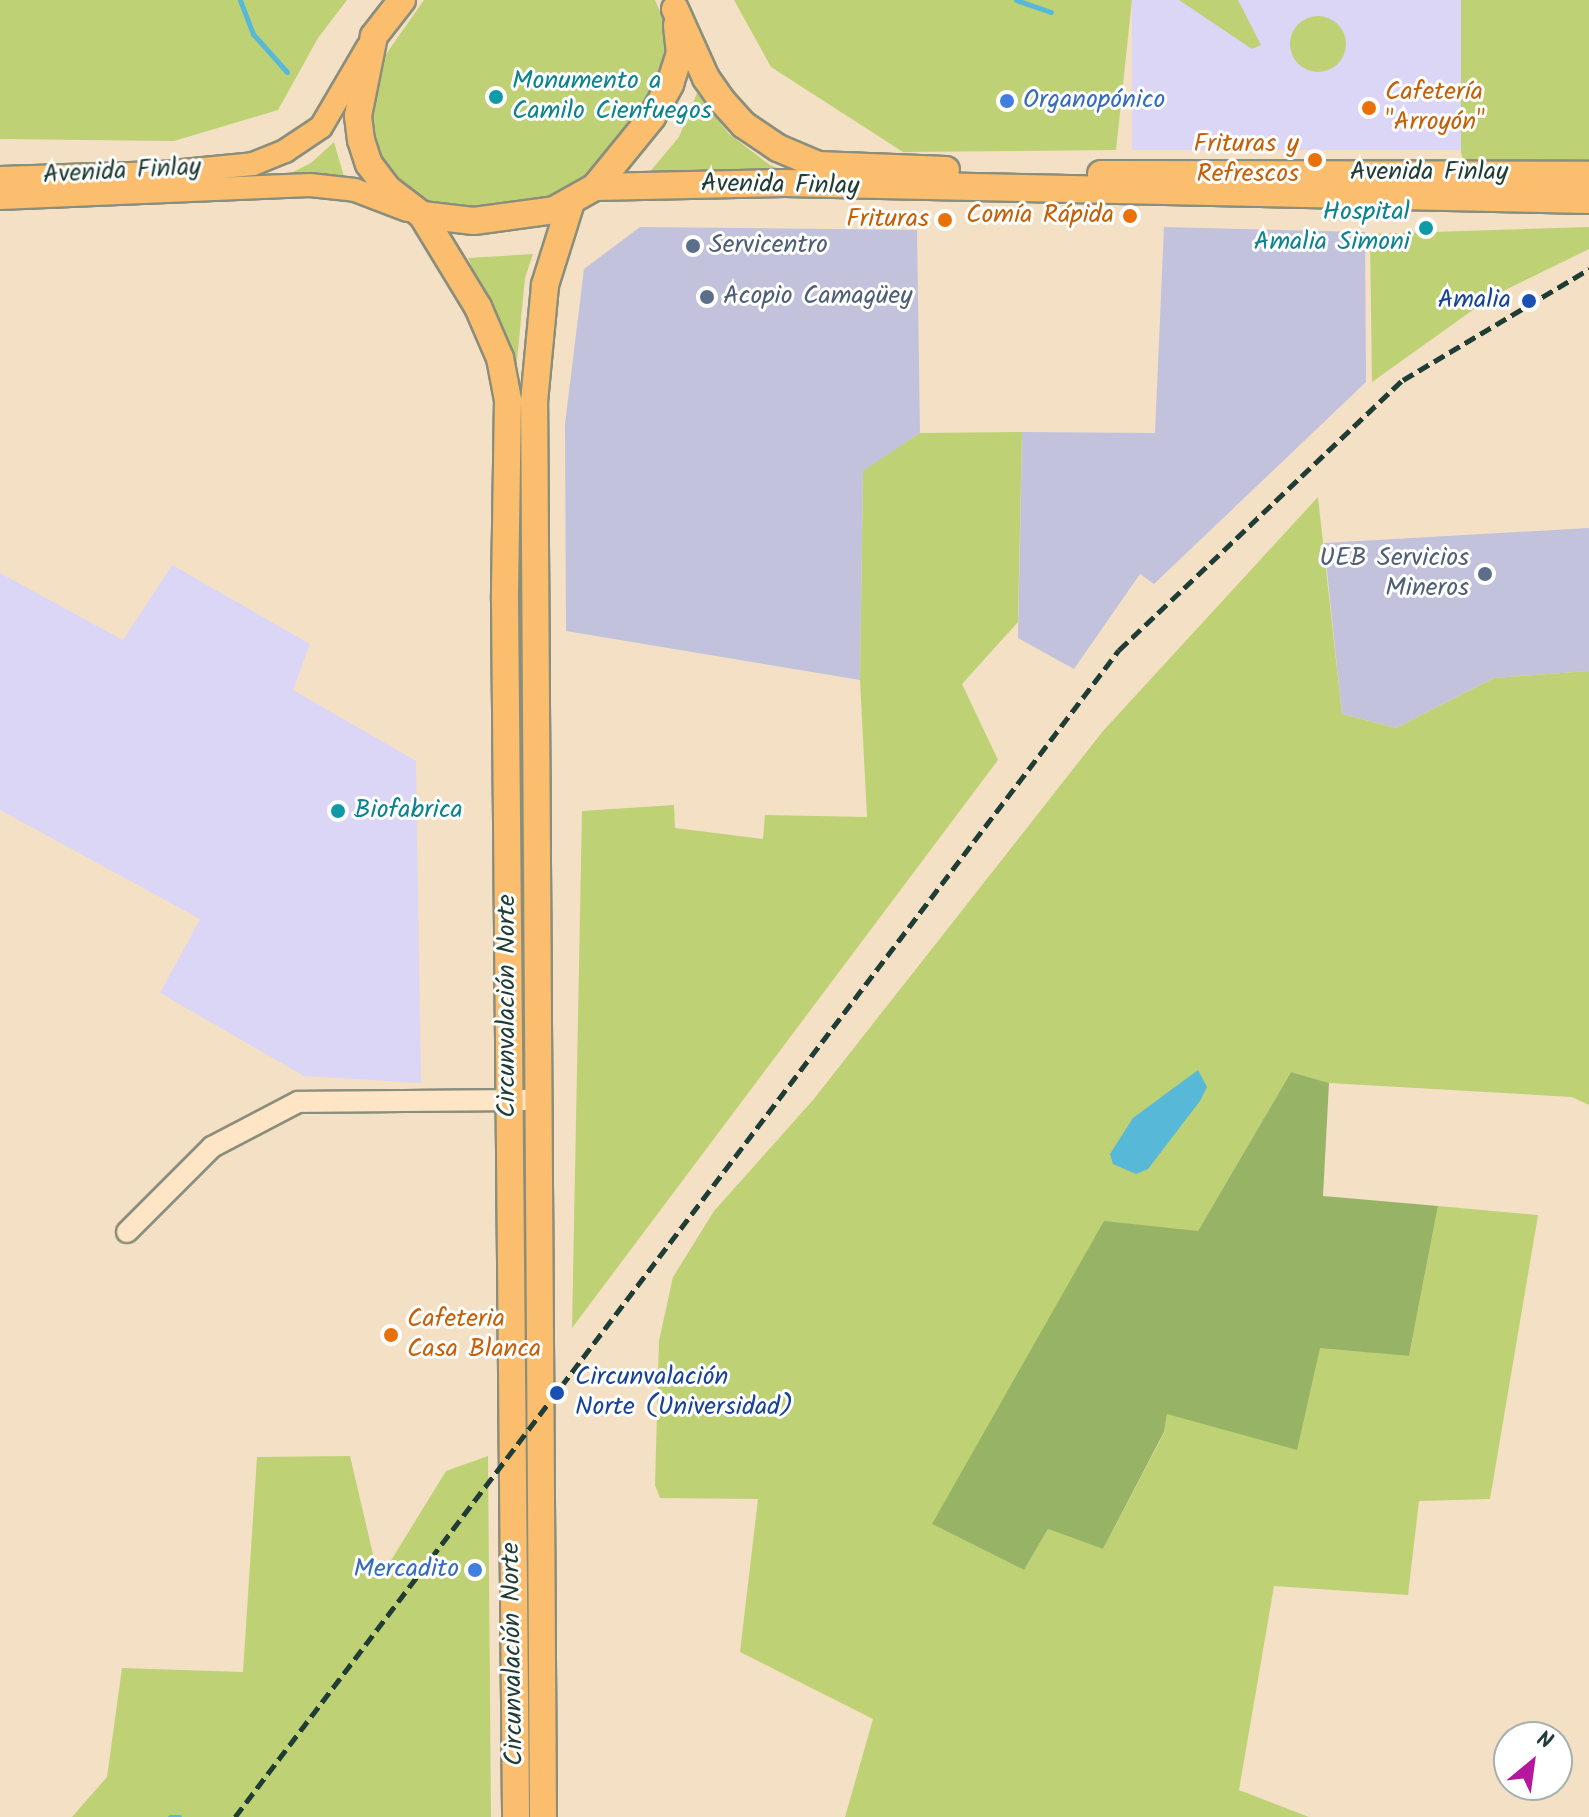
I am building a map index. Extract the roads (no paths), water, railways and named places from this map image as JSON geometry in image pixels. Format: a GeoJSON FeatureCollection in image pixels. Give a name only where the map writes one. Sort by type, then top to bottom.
{"type":"FeatureCollection","features":[{"type":"Feature","properties":{"kind":"highway"},"geometry":{"type":"LineString","coordinates":[[402,0],[374,36],[358,116],[361,140],[369,164],[388,189],[422,215],[504,219],[571,202],[595,187],[643,128],[670,84],[680,54],[674,5]]}},
{"type":"Feature","properties":{"kind":"highway","name":"Avenida Finlay"},"geometry":{"type":"LineString","coordinates":[[674,5],[706,78],[723,102],[744,125],[778,148],[818,165],[1078,174],[1589,175]]}},
{"type":"Feature","properties":{"kind":"highway","name":"Avenida Finlay"},"geometry":{"type":"LineString","coordinates":[[595,187],[785,183],[1589,200]]}},
{"type":"Feature","properties":{"kind":"highway","name":"Circunvalación Norte"},"geometry":{"type":"LineString","coordinates":[[543,1817],[534,402],[545,285],[571,202]]}},
{"type":"Feature","properties":{"kind":"highway","name":"Circunvalación Norte"},"geometry":{"type":"LineString","coordinates":[[422,215],[478,307],[500,358],[508,400],[509,1101],[516,1817]]}},
{"type":"Feature","properties":{"kind":"main road","name":"Avenida Finlay"},"geometry":{"type":"LineString","coordinates":[[0,178],[162,173],[253,164],[285,151],[321,127],[374,36]]}},
{"type":"Feature","properties":{"kind":"main road","name":"Avenida Finlay"},"geometry":{"type":"LineString","coordinates":[[0,198],[310,185],[355,190],[422,215]]}},
{"type":"Feature","properties":{"kind":"street"},"geometry":{"type":"LineString","coordinates":[[127,1232],[212,1147],[298,1102],[539,1100]]}},
{"type":"Feature","properties":{"kind":"water"},"geometry":{"type":"Polygon","coordinates":[[[1198,1070],[1207,1087],[1200,1101],[1148,1169],[1136,1174],[1113,1164],[1110,1154],[1133,1118],[1198,1070]]]}},
{"type":"Feature","properties":{"kind":"waterway"},"geometry":{"type":"LineString","coordinates":[[240,0],[253,34],[287,72]]}},
{"type":"Feature","properties":{"kind":"waterway"},"geometry":{"type":"LineString","coordinates":[[1016,0],[1051,12]]}},
{"type":"Feature","properties":{"kind":"waterway"},"geometry":{"type":"LineString","coordinates":[[170,1817],[179,1817]]}},
{"type":"Feature","properties":{"kind":"railway"},"geometry":{"type":"LineString","coordinates":[[235,1817],[1119,650],[1403,380],[1589,269]]}},
{"type":"Feature","properties":{"kind":"place","name":"Monumento a Camilo Cienfuegos"},"geometry":{"type":"Point","coordinates":[496,97]}},
{"type":"Feature","properties":{"kind":"place","name":"Organopónico"},"geometry":{"type":"Point","coordinates":[1007,101]}},
{"type":"Feature","properties":{"kind":"place","name":"Cafetería \"Arroyón\""},"geometry":{"type":"Point","coordinates":[1369,108]}},
{"type":"Feature","properties":{"kind":"place","name":"Frituras y Refrescos"},"geometry":{"type":"Point","coordinates":[1315,160]}},
{"type":"Feature","properties":{"kind":"place","name":"Comía Rápida"},"geometry":{"type":"Point","coordinates":[1130,216]}},
{"type":"Feature","properties":{"kind":"place","name":"Frituras"},"geometry":{"type":"Point","coordinates":[945,220]}},
{"type":"Feature","properties":{"kind":"place","name":"Hospital Amalia Simoni"},"geometry":{"type":"Point","coordinates":[1426,228]}},
{"type":"Feature","properties":{"kind":"place","name":"Servicentro"},"geometry":{"type":"Point","coordinates":[693,246]}},
{"type":"Feature","properties":{"kind":"place","name":"Acopio Camagüey"},"geometry":{"type":"Point","coordinates":[707,297]}},
{"type":"Feature","properties":{"kind":"place","name":"Amalia"},"geometry":{"type":"Point","coordinates":[1529,301]}},
{"type":"Feature","properties":{"kind":"place","name":"UEB Servicios Mineros"},"geometry":{"type":"Point","coordinates":[1485,574]}},
{"type":"Feature","properties":{"kind":"place","name":"Biofabrica"},"geometry":{"type":"Point","coordinates":[338,811]}},
{"type":"Feature","properties":{"kind":"place","name":"Cafeteria Casa Blanca"},"geometry":{"type":"Point","coordinates":[391,1335]}},
{"type":"Feature","properties":{"kind":"place","name":"Circunvalación Norte (Universidad)"},"geometry":{"type":"Point","coordinates":[557,1393]}},
{"type":"Feature","properties":{"kind":"place","name":"Mercadito"},"geometry":{"type":"Point","coordinates":[475,1570]}}]}
